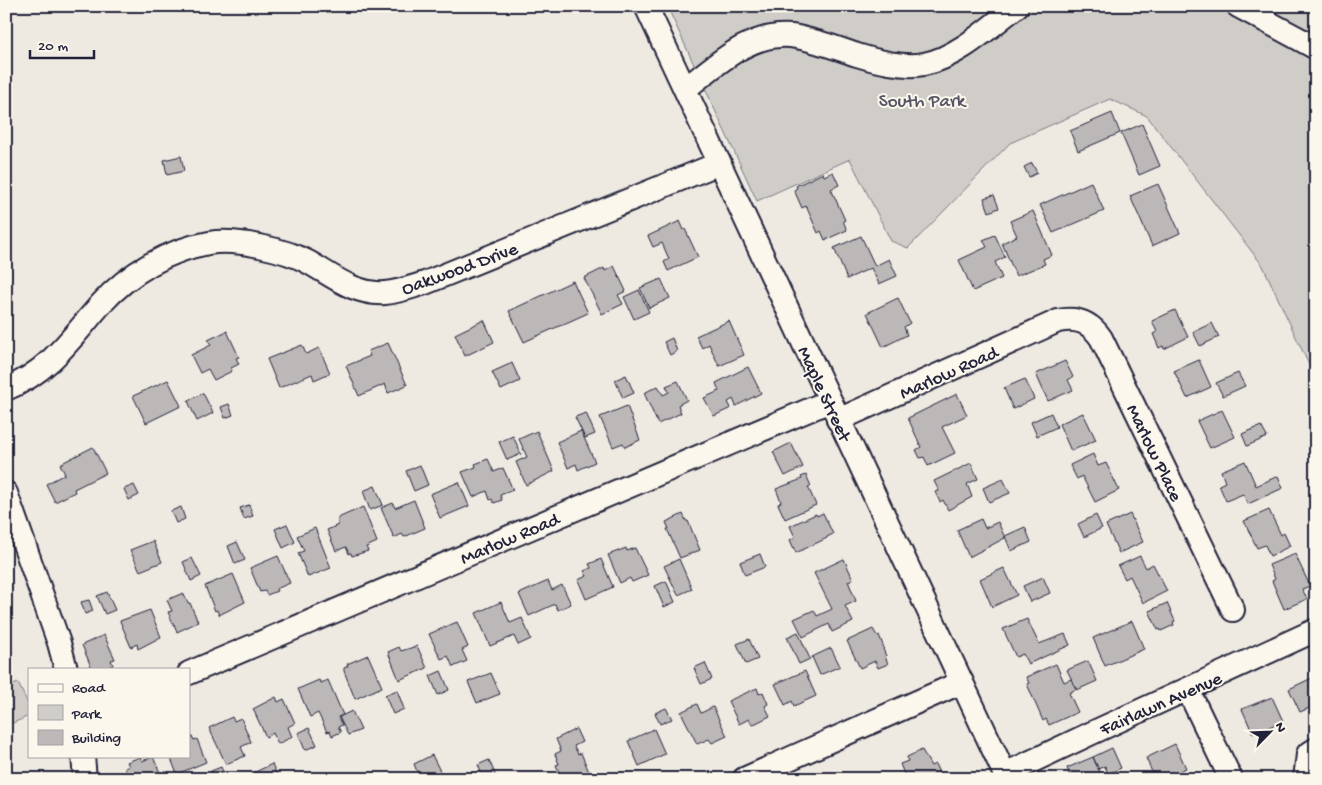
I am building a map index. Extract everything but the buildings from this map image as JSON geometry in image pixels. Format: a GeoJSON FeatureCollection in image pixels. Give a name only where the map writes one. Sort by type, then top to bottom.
{"type":"FeatureCollection","features":[{"type":"Feature","properties":{"kind":"street","name":"Maple Street"},"geometry":{"type":"LineString","coordinates":[[646,6],[1006,776]]}},
{"type":"Feature","properties":{"kind":"street"},"geometry":{"type":"LineString","coordinates":[[685,89],[744,46],[768,38],[790,36],[869,58],[896,63],[923,64],[943,58],[965,45],[1017,6]]}},
{"type":"Feature","properties":{"kind":"street"},"geometry":{"type":"LineString","coordinates":[[1238,6],[1316,48]]}},
{"type":"Feature","properties":{"kind":"street","name":"Oakwood Drive"},"geometry":{"type":"LineString","coordinates":[[6,389],[24,381],[42,369],[103,302],[123,283],[141,270],[189,248],[211,242],[238,243],[286,252],[307,262],[343,284],[383,293],[425,283],[720,163]]}},
{"type":"Feature","properties":{"kind":"street","name":"Marlow Place"},"geometry":{"type":"LineString","coordinates":[[1058,321],[1069,319],[1080,321],[1089,325],[1101,338],[1233,610]]}},
{"type":"Feature","properties":{"kind":"street","name":"Marlow Road"},"geometry":{"type":"LineString","coordinates":[[190,673],[834,410],[1058,321]]}},
{"type":"Feature","properties":{"kind":"street"},"geometry":{"type":"LineString","coordinates":[[6,493],[59,643],[66,668]]}},
{"type":"Feature","properties":{"kind":"street","name":"Fairlawn Avenue"},"geometry":{"type":"LineString","coordinates":[[1006,776],[1094,732],[1316,630]]}},
{"type":"Feature","properties":{"kind":"street"},"geometry":{"type":"LineString","coordinates":[[744,779],[962,682]]}},
{"type":"Feature","properties":{"kind":"street"},"geometry":{"type":"LineString","coordinates":[[1188,690],[1231,779]]}},
{"type":"Feature","properties":{"kind":"street"},"geometry":{"type":"LineString","coordinates":[[1305,779],[1308,754],[1316,749]]}},
{"type":"Feature","properties":{"kind":"street"},"geometry":{"type":"LineString","coordinates":[[83,758],[86,779]]}},
{"type":"Feature","properties":{"kind":"green space","name":"South Park"},"geometry":{"type":"Polygon","coordinates":[[[667,6],[1316,6],[1316,380],[1263,266],[1147,116],[1110,99],[1010,143],[908,248],[891,241],[850,159],[757,201],[667,6]]]}},
{"type":"Feature","properties":{"kind":"green space"},"geometry":{"type":"Polygon","coordinates":[[[18,683],[28,704],[28,716],[6,726],[6,688],[18,683]]]}}]}
